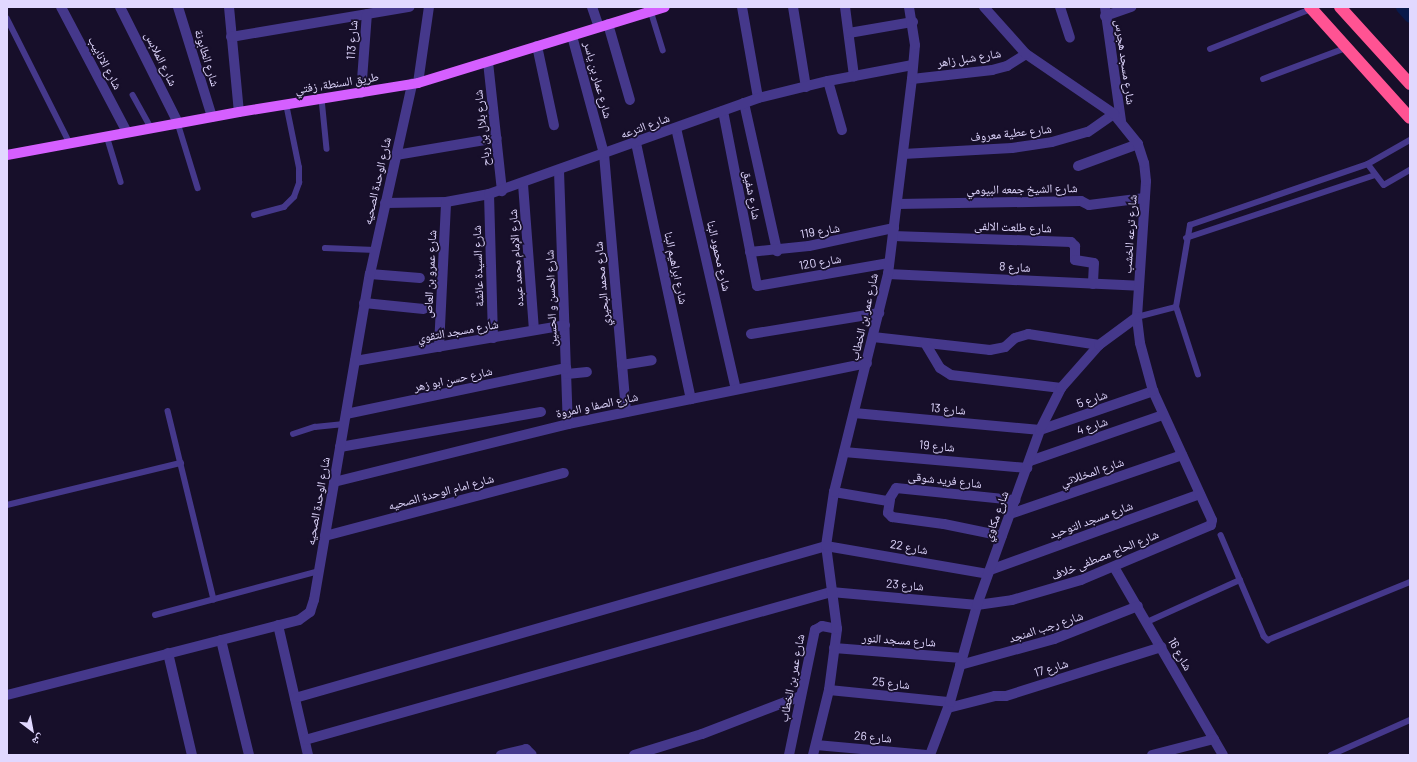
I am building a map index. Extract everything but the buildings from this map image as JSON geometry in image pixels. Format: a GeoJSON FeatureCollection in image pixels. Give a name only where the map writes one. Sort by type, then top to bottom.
{"type":"FeatureCollection","features":[{"type":"Feature","properties":{"kind":"highway"},"geometry":{"type":"LineString","coordinates":[[1340,7],[1410,84]]}},
{"type":"Feature","properties":{"kind":"highway"},"geometry":{"type":"LineString","coordinates":[[1310,8],[1410,118]]}},
{"type":"Feature","properties":{"kind":"main road","name":"طريق السنطة, زفتي"},"geometry":{"type":"LineString","coordinates":[[7,155],[239,112],[415,84],[665,7]]}},
{"type":"Feature","properties":{"kind":"street","name":"شارع الانابيب"},"geometry":{"type":"LineString","coordinates":[[61,7],[127,132]]}},
{"type":"Feature","properties":{"kind":"street","name":"شارع الملابس"},"geometry":{"type":"LineString","coordinates":[[120,7],[178,123]]}},
{"type":"Feature","properties":{"kind":"street","name":"شارع الطابونة"},"geometry":{"type":"LineString","coordinates":[[178,7],[212,117]]}},
{"type":"Feature","properties":{"kind":"street"},"geometry":{"type":"LineString","coordinates":[[229,7],[239,112]]}},
{"type":"Feature","properties":{"kind":"street"},"geometry":{"type":"LineString","coordinates":[[232,37],[409,7]]}},
{"type":"Feature","properties":{"kind":"street","name":"شارع الوحدة الصحيه"},"geometry":{"type":"LineString","coordinates":[[7,695],[299,620],[310,612],[319,571],[364,303],[396,155],[415,84],[429,7]]}},
{"type":"Feature","properties":{"kind":"street"},"geometry":{"type":"LineString","coordinates":[[592,7],[604,26],[630,100]]}},
{"type":"Feature","properties":{"kind":"street"},"geometry":{"type":"LineString","coordinates":[[742,7],[758,98]]}},
{"type":"Feature","properties":{"kind":"street"},"geometry":{"type":"LineString","coordinates":[[793,7],[806,87]]}},
{"type":"Feature","properties":{"kind":"street"},"geometry":{"type":"LineString","coordinates":[[845,7],[854,76]]}},
{"type":"Feature","properties":{"kind":"street","name":"شارع عمر بن الخطاب"},"geometry":{"type":"LineString","coordinates":[[814,750],[829,690],[837,629],[826,546],[834,492],[888,274],[912,79],[913,22],[909,7]]}},
{"type":"Feature","properties":{"kind":"street","name":"شارع ترعه الخشب"},"geometry":{"type":"LineString","coordinates":[[984,7],[1026,54],[1117,118],[1138,144],[1144,163],[1145,198],[1137,317],[1140,343],[1153,392],[1212,520]]}},
{"type":"Feature","properties":{"kind":"street"},"geometry":{"type":"LineString","coordinates":[[1060,7],[1070,37]]}},
{"type":"Feature","properties":{"kind":"street"},"geometry":{"type":"LineString","coordinates":[[1105,12],[1131,7]]}},
{"type":"Feature","properties":{"kind":"street","name":"شارع مسجد هجرس"},"geometry":{"type":"LineString","coordinates":[[1105,12],[1117,118]]}},
{"type":"Feature","properties":{"kind":"street","name":"شارع 113"},"geometry":{"type":"LineString","coordinates":[[361,92],[367,14]]}},
{"type":"Feature","properties":{"kind":"street"},"geometry":{"type":"LineString","coordinates":[[849,33],[913,22]]}},
{"type":"Feature","properties":{"kind":"street","name":"شارع عمار بن ياسر"},"geometry":{"type":"LineString","coordinates":[[572,36],[604,154]]}},
{"type":"Feature","properties":{"kind":"street"},"geometry":{"type":"LineString","coordinates":[[537,46],[554,124]]}},
{"type":"Feature","properties":{"kind":"street","name":"شارع شبل زاهر"},"geometry":{"type":"LineString","coordinates":[[912,79],[992,70],[1007,66],[1026,54]]}},
{"type":"Feature","properties":{"kind":"street","name":"شارع بلال بن رباح"},"geometry":{"type":"LineString","coordinates":[[488,62],[502,191]]}},
{"type":"Feature","properties":{"kind":"street","name":"شارع الترعه"},"geometry":{"type":"LineString","coordinates":[[385,203],[446,202],[502,191],[758,98],[828,81],[912,65]]}},
{"type":"Feature","properties":{"kind":"street"},"geometry":{"type":"LineString","coordinates":[[828,81],[842,130]]}},
{"type":"Feature","properties":{"kind":"street"},"geometry":{"type":"LineString","coordinates":[[744,103],[777,250]]}},
{"type":"Feature","properties":{"kind":"street","name":"شارع شفيق"},"geometry":{"type":"LineString","coordinates":[[723,111],[756,284]]}},
{"type":"Feature","properties":{"kind":"street","name":"شارع عطية معروف"},"geometry":{"type":"LineString","coordinates":[[903,154],[1032,146],[1088,132],[1117,118]]}},
{"type":"Feature","properties":{"kind":"street","name":"شارع محمود البنا"},"geometry":{"type":"LineString","coordinates":[[676,128],[736,389]]}},
{"type":"Feature","properties":{"kind":"street"},"geometry":{"type":"LineString","coordinates":[[396,155],[496,138]]}},
{"type":"Feature","properties":{"kind":"street","name":"شارع ابراهيم البنا"},"geometry":{"type":"LineString","coordinates":[[636,143],[691,399]]}},
{"type":"Feature","properties":{"kind":"street"},"geometry":{"type":"LineString","coordinates":[[1078,166],[1138,144]]}},
{"type":"Feature","properties":{"kind":"street","name":"شارع محمد البحيري"},"geometry":{"type":"LineString","coordinates":[[604,154],[626,412]]}},
{"type":"Feature","properties":{"kind":"street","name":"شارع الحسن و الحسين"},"geometry":{"type":"LineString","coordinates":[[559,171],[568,424]]}},
{"type":"Feature","properties":{"kind":"street","name":"شارع الإمام محمد عبده"},"geometry":{"type":"LineString","coordinates":[[523,184],[534,330]]}},
{"type":"Feature","properties":{"kind":"street","name":"شارع السيدة عائشة"},"geometry":{"type":"LineString","coordinates":[[489,194],[493,338]]}},
{"type":"Feature","properties":{"kind":"street","name":"شارع الشيخ جمعه البيومي"},"geometry":{"type":"LineString","coordinates":[[897,204],[1082,201],[1089,205],[1145,198]]}},
{"type":"Feature","properties":{"kind":"street","name":"شارع عمرو بن العاص"},"geometry":{"type":"LineString","coordinates":[[439,347],[446,202]]}},
{"type":"Feature","properties":{"kind":"street","name":"شارع 119"},"geometry":{"type":"LineString","coordinates":[[750,252],[777,250],[893,232]]}},
{"type":"Feature","properties":{"kind":"street","name":"شارع طلعت الالفى"},"geometry":{"type":"LineString","coordinates":[[893,232],[1071,242],[1075,246],[1075,260],[1094,263],[1093,284]]}},
{"type":"Feature","properties":{"kind":"street","name":"شارع 120"},"geometry":{"type":"LineString","coordinates":[[756,284],[759,287],[889,263]]}},
{"type":"Feature","properties":{"kind":"street"},"geometry":{"type":"LineString","coordinates":[[370,274],[420,278]]}},
{"type":"Feature","properties":{"kind":"street","name":"شارع 8"},"geometry":{"type":"LineString","coordinates":[[888,274],[1093,284],[1103,286],[1125,284],[1139,286]]}},
{"type":"Feature","properties":{"kind":"street"},"geometry":{"type":"LineString","coordinates":[[364,303],[424,309]]}},
{"type":"Feature","properties":{"kind":"street"},"geometry":{"type":"LineString","coordinates":[[751,334],[879,312]]}},
{"type":"Feature","properties":{"kind":"street","name":"شارع مكاوي"},"geometry":{"type":"LineString","coordinates":[[929,755],[949,705],[977,605],[1040,430],[1061,388],[1100,346],[1137,317]]}},
{"type":"Feature","properties":{"kind":"street","name":"شارع مسجد التقوي"},"geometry":{"type":"LineString","coordinates":[[355,361],[565,325]]}},
{"type":"Feature","properties":{"kind":"street"},"geometry":{"type":"LineString","coordinates":[[873,337],[998,350],[1021,335],[1028,334],[1100,346]]}},
{"type":"Feature","properties":{"kind":"street"},"geometry":{"type":"LineString","coordinates":[[925,343],[940,368],[951,375],[1061,388]]}},
{"type":"Feature","properties":{"kind":"street"},"geometry":{"type":"LineString","coordinates":[[622,366],[652,360]]}},
{"type":"Feature","properties":{"kind":"street","name":"شارع الصفا و المروة"},"geometry":{"type":"LineString","coordinates":[[334,482],[568,424],[867,363]]}},
{"type":"Feature","properties":{"kind":"street","name":"شارع حسن ابو زهر"},"geometry":{"type":"LineString","coordinates":[[345,419],[566,371],[587,372]]}},
{"type":"Feature","properties":{"kind":"street","name":"شارع 5"},"geometry":{"type":"LineString","coordinates":[[1040,430],[1153,392]]}},
{"type":"Feature","properties":{"kind":"street"},"geometry":{"type":"LineString","coordinates":[[340,447],[541,412]]}},
{"type":"Feature","properties":{"kind":"street","name":"شارع 13"},"geometry":{"type":"LineString","coordinates":[[854,413],[1040,430]]}},
{"type":"Feature","properties":{"kind":"street","name":"شارع 4"},"geometry":{"type":"LineString","coordinates":[[1028,464],[1163,415]]}},
{"type":"Feature","properties":{"kind":"street","name":"شارع 19"},"geometry":{"type":"LineString","coordinates":[[844,452],[1028,464]]}},
{"type":"Feature","properties":{"kind":"street","name":"شارع المخللاتي"},"geometry":{"type":"LineString","coordinates":[[1010,514],[1182,455]]}},
{"type":"Feature","properties":{"kind":"street","name":"شارع امام الوحدة الصحيه"},"geometry":{"type":"LineString","coordinates":[[325,536],[564,473]]}},
{"type":"Feature","properties":{"kind":"street","name":"شارع فريد شوقى"},"geometry":{"type":"LineString","coordinates":[[890,500],[892,490],[896,488],[1015,500]]}},
{"type":"Feature","properties":{"kind":"street"},"geometry":{"type":"LineString","coordinates":[[834,492],[890,500],[888,513],[892,517],[944,524],[1002,536]]}},
{"type":"Feature","properties":{"kind":"street","name":"شارع مسجد التوحيد"},"geometry":{"type":"LineString","coordinates":[[989,572],[1200,494]]}},
{"type":"Feature","properties":{"kind":"street","name":"شارع الحاج مصطفى خلاف"},"geometry":{"type":"LineString","coordinates":[[977,605],[1047,591],[1114,567],[1209,526],[1212,520]]}},
{"type":"Feature","properties":{"kind":"street"},"geometry":{"type":"LineString","coordinates":[[295,698],[826,546]]}},
{"type":"Feature","properties":{"kind":"street","name":"شارع 22"},"geometry":{"type":"LineString","coordinates":[[826,546],[989,572]]}},
{"type":"Feature","properties":{"kind":"street","name":"شارع 16"},"geometry":{"type":"LineString","coordinates":[[1114,567],[1138,606],[1223,755]]}},
{"type":"Feature","properties":{"kind":"street"},"geometry":{"type":"LineString","coordinates":[[305,740],[832,592]]}},
{"type":"Feature","properties":{"kind":"street","name":"شارع 23"},"geometry":{"type":"LineString","coordinates":[[832,592],[977,605]]}},
{"type":"Feature","properties":{"kind":"street","name":"شارع رجب المنجد"},"geometry":{"type":"LineString","coordinates":[[961,662],[1047,641],[1138,606]]}},
{"type":"Feature","properties":{"kind":"street"},"geometry":{"type":"LineString","coordinates":[[278,625],[308,755]]}},
{"type":"Feature","properties":{"kind":"street","name":"شارع عمر بن الخطاب"},"geometry":{"type":"LineString","coordinates":[[789,755],[815,630],[822,626],[837,629]]}},
{"type":"Feature","properties":{"kind":"street"},"geometry":{"type":"LineString","coordinates":[[221,640],[249,755]]}},
{"type":"Feature","properties":{"kind":"street","name":"شارع 17"},"geometry":{"type":"LineString","coordinates":[[949,705],[994,696],[1006,696],[1161,647]]}},
{"type":"Feature","properties":{"kind":"street","name":"شارع مسجد النور"},"geometry":{"type":"LineString","coordinates":[[834,648],[961,662]]}},
{"type":"Feature","properties":{"kind":"street"},"geometry":{"type":"LineString","coordinates":[[168,653],[192,755]]}},
{"type":"Feature","properties":{"kind":"street","name":"شارع 25"},"geometry":{"type":"LineString","coordinates":[[829,690],[949,705]]}},
{"type":"Feature","properties":{"kind":"street"},"geometry":{"type":"LineString","coordinates":[[634,755],[702,734],[801,696]]}},
{"type":"Feature","properties":{"kind":"street"},"geometry":{"type":"LineString","coordinates":[[1152,755],[1214,739]]}},
{"type":"Feature","properties":{"kind":"street"},"geometry":{"type":"LineString","coordinates":[[501,755],[526,749],[532,755]]}},
{"type":"Feature","properties":{"kind":"street","name":"شارع 26"},"geometry":{"type":"LineString","coordinates":[[814,750],[929,755]]}},
{"type":"Feature","properties":{"kind":"lane"},"geometry":{"type":"LineString","coordinates":[[1210,49],[1310,8]]}},
{"type":"Feature","properties":{"kind":"lane"},"geometry":{"type":"LineString","coordinates":[[651,11],[663,50]]}},
{"type":"Feature","properties":{"kind":"lane"},"geometry":{"type":"LineString","coordinates":[[7,18],[70,143]]}},
{"type":"Feature","properties":{"kind":"lane"},"geometry":{"type":"LineString","coordinates":[[1263,79],[1346,48]]}},
{"type":"Feature","properties":{"kind":"lane"},"geometry":{"type":"LineString","coordinates":[[133,95],[151,128]]}},
{"type":"Feature","properties":{"kind":"lane"},"geometry":{"type":"LineString","coordinates":[[322,99],[327,149]]}},
{"type":"Feature","properties":{"kind":"lane"},"geometry":{"type":"LineString","coordinates":[[254,215],[284,207],[294,197],[299,183],[299,168],[286,104]]}},
{"type":"Feature","properties":{"kind":"lane"},"geometry":{"type":"LineString","coordinates":[[178,123],[198,188]]}},
{"type":"Feature","properties":{"kind":"lane"},"geometry":{"type":"LineString","coordinates":[[107,136],[121,182]]}},
{"type":"Feature","properties":{"kind":"lane"},"geometry":{"type":"LineString","coordinates":[[1198,375],[1176,307],[1188,227],[1193,222],[1368,164],[1410,140]]}},
{"type":"Feature","properties":{"kind":"lane"},"geometry":{"type":"LineString","coordinates":[[1368,164],[1384,185],[1410,170]]}},
{"type":"Feature","properties":{"kind":"lane"},"geometry":{"type":"LineString","coordinates":[[1186,238],[1375,175]]}},
{"type":"Feature","properties":{"kind":"lane"},"geometry":{"type":"LineString","coordinates":[[325,248],[375,250]]}},
{"type":"Feature","properties":{"kind":"lane"},"geometry":{"type":"LineString","coordinates":[[1137,317],[1176,307]]}},
{"type":"Feature","properties":{"kind":"lane"},"geometry":{"type":"LineString","coordinates":[[168,411],[214,599]]}},
{"type":"Feature","properties":{"kind":"lane"},"geometry":{"type":"LineString","coordinates":[[294,434],[345,419]]}},
{"type":"Feature","properties":{"kind":"lane"},"geometry":{"type":"LineString","coordinates":[[7,505],[181,463]]}},
{"type":"Feature","properties":{"kind":"lane"},"geometry":{"type":"LineString","coordinates":[[1220,536],[1264,636],[1268,640],[1410,582]]}},
{"type":"Feature","properties":{"kind":"lane"},"geometry":{"type":"LineString","coordinates":[[155,615],[319,571]]}},
{"type":"Feature","properties":{"kind":"lane"},"geometry":{"type":"LineString","coordinates":[[1147,622],[1240,580]]}},
{"type":"Feature","properties":{"kind":"lane"},"geometry":{"type":"LineString","coordinates":[[1331,755],[1410,720]]}},
{"type":"Feature","properties":{"kind":"waterway"},"geometry":{"type":"LineString","coordinates":[[1402,7],[1410,16]]}}]}
